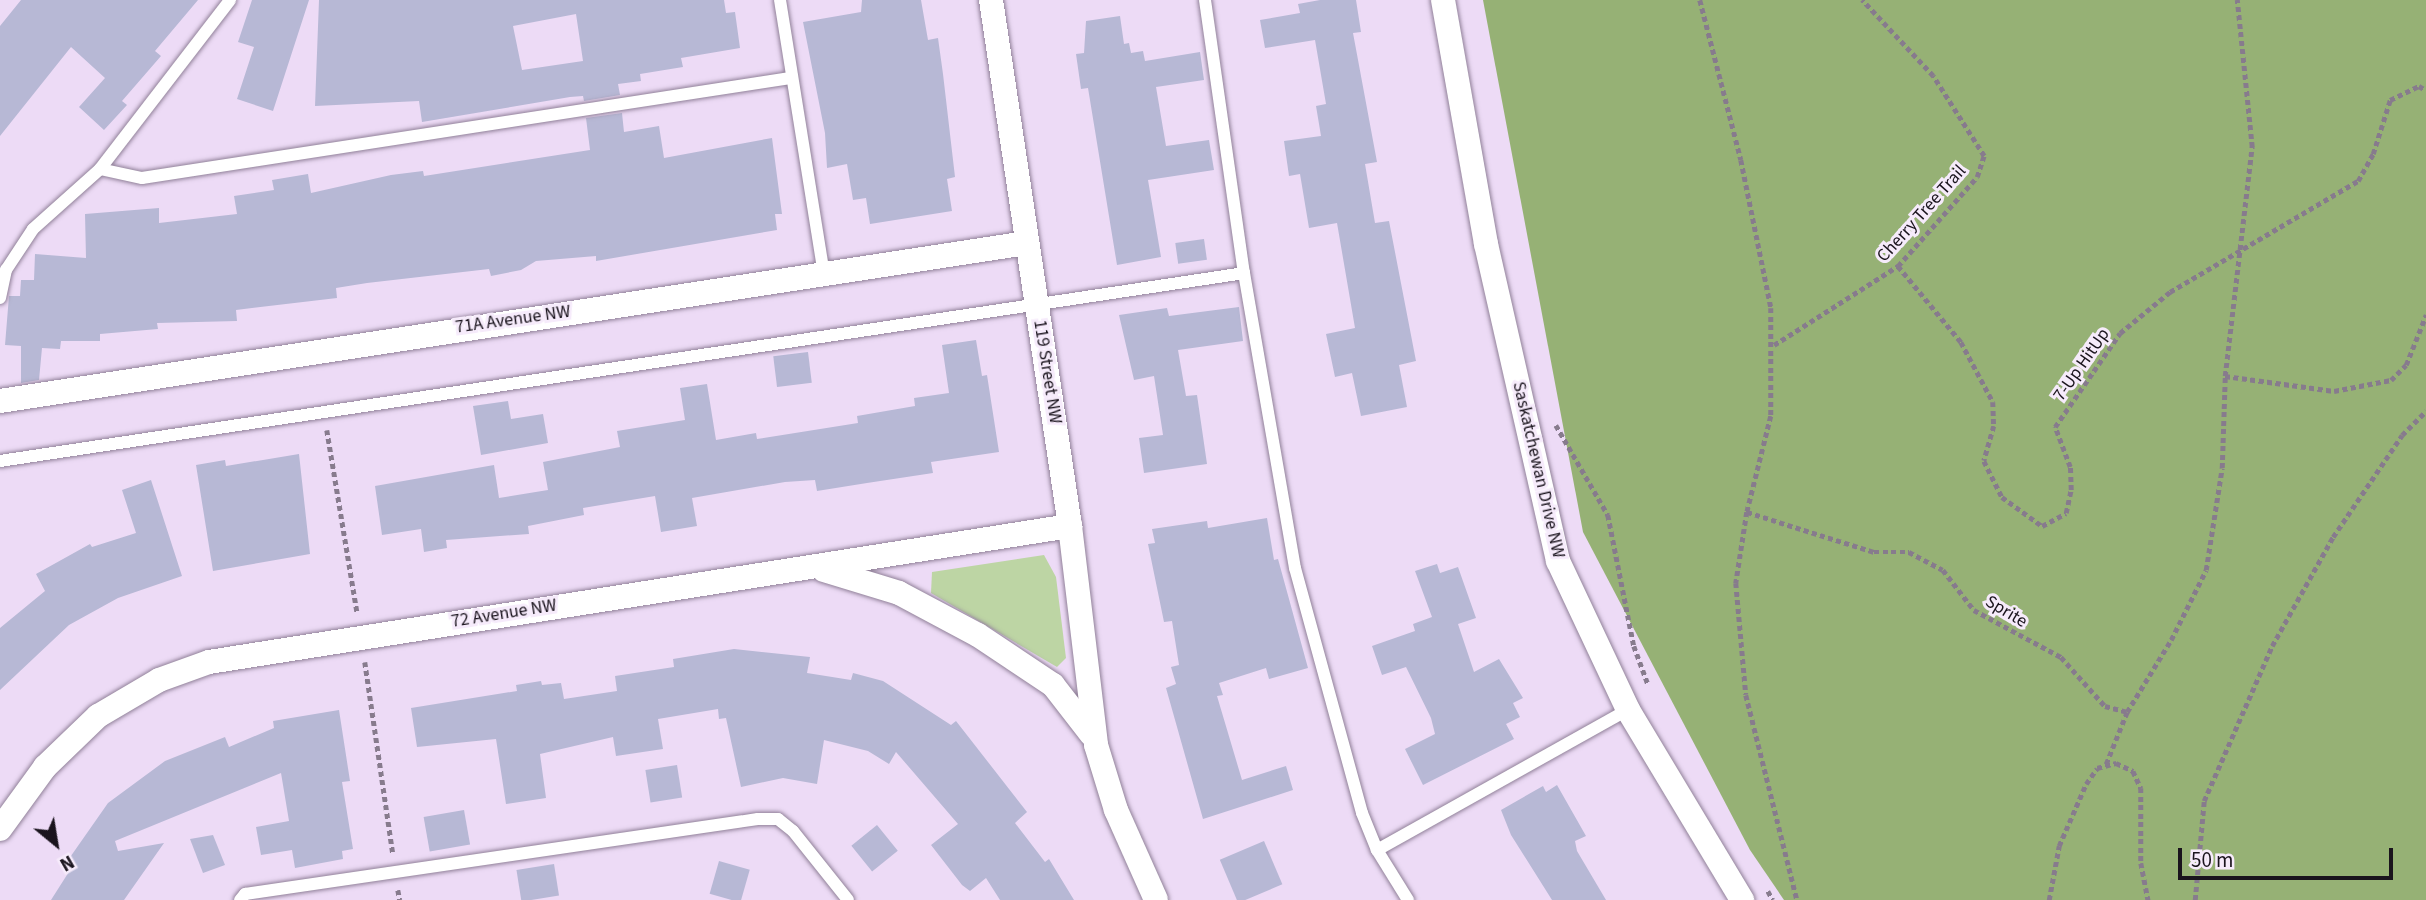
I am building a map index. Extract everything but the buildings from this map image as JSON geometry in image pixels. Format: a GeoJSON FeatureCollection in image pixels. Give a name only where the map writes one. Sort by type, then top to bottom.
{"type":"FeatureCollection","features":[{"type":"Feature","properties":{"kind":"street","name":"119 Street NW"},"geometry":{"type":"LineString","coordinates":[[991,0],[1070,526],[1096,745],[1116,810],[1156,900]]}},
{"type":"Feature","properties":{"kind":"street","name":"Saskatchewan Drive NW"},"geometry":{"type":"LineString","coordinates":[[1443,0],[1486,244],[1558,561],[1628,710],[1742,900]]}},
{"type":"Feature","properties":{"kind":"street","name":"71A Avenue NW"},"geometry":{"type":"LineString","coordinates":[[0,401],[1027,243]]}},
{"type":"Feature","properties":{"kind":"street","name":"72 Avenue NW"},"geometry":{"type":"LineString","coordinates":[[0,829],[45,767],[97,716],[159,680],[209,662],[1070,526]]}},
{"type":"Feature","properties":{"kind":"street","name":"119 Street NW"},"geometry":{"type":"LineString","coordinates":[[813,567],[899,593],[1006,652],[1060,692],[1096,745]]}},
{"type":"Feature","properties":{"kind":"lane"},"geometry":{"type":"LineString","coordinates":[[0,298],[6,270],[33,229],[100,169],[230,0]]}},
{"type":"Feature","properties":{"kind":"lane"},"geometry":{"type":"LineString","coordinates":[[780,0],[790,78],[824,274]]}},
{"type":"Feature","properties":{"kind":"lane"},"geometry":{"type":"LineString","coordinates":[[1205,0],[1244,272],[1295,568],[1345,757],[1377,850],[1408,900]]}},
{"type":"Feature","properties":{"kind":"lane"},"geometry":{"type":"LineString","coordinates":[[100,169],[142,178],[790,78]]}},
{"type":"Feature","properties":{"kind":"lane"},"geometry":{"type":"LineString","coordinates":[[0,461],[1037,306],[1244,272]]}},
{"type":"Feature","properties":{"kind":"lane"},"geometry":{"type":"LineString","coordinates":[[1377,850],[1628,710]]}},
{"type":"Feature","properties":{"kind":"lane"},"geometry":{"type":"LineString","coordinates":[[240,900],[245,894],[778,819],[793,831],[848,900]]}},
{"type":"Feature","properties":{"kind":"path"},"geometry":{"type":"LineString","coordinates":[[1700,0],[1741,160],[1771,308],[1774,345],[1771,416],[1747,512],[1737,583],[1746,695],[1797,900]]}},
{"type":"Feature","properties":{"kind":"path","name":"Cherry Tree Trail"},"geometry":{"type":"LineString","coordinates":[[1774,345],[1898,265],[1977,177],[1984,156],[1933,76],[1862,0]]}},
{"type":"Feature","properties":{"kind":"path"},"geometry":{"type":"LineString","coordinates":[[2049,900],[2059,846],[2091,775],[2106,764],[2127,712],[2171,640],[2206,570],[2222,468],[2225,376],[2252,146],[2237,0]]}},
{"type":"Feature","properties":{"kind":"path","name":"7-Up HitUp"},"geometry":{"type":"LineString","coordinates":[[1898,265],[1961,342],[1993,402],[1994,426],[1984,461],[2002,497],[2042,526],[2066,513],[2071,490],[2070,467],[2055,427],[2120,333],[2169,292],[2358,181],[2373,154],[2390,100],[2419,86],[2426,90]]}},
{"type":"Feature","properties":{"kind":"path"},"geometry":{"type":"LineString","coordinates":[[2225,376],[2334,391],[2391,380],[2406,365],[2426,315]]}},
{"type":"Feature","properties":{"kind":"path"},"geometry":{"type":"LineString","coordinates":[[2195,900],[2204,801],[2272,646],[2333,537],[2402,435],[2426,411]]}},
{"type":"Feature","properties":{"kind":"path"},"geometry":{"type":"LineString","coordinates":[[1552,416],[1608,515],[1634,646],[1651,694]]}},
{"type":"Feature","properties":{"kind":"path","name":"Sprite"},"geometry":{"type":"LineString","coordinates":[[1747,512],[1874,552],[1909,552],[1943,569],[1974,610],[2061,657],[2091,685],[2105,706],[2127,712]]}},
{"type":"Feature","properties":{"kind":"path"},"geometry":{"type":"LineString","coordinates":[[2106,764],[2125,765],[2139,779],[2141,863],[2148,900]]}},
{"type":"Feature","properties":{"kind":"path"},"geometry":{"type":"LineString","coordinates":[[1766,888],[1773,900]]}},
{"type":"Feature","properties":{"kind":"green space"},"geometry":{"type":"Polygon","coordinates":[[[1483,0],[2426,0],[2426,900],[1784,900],[1750,850],[1583,532],[1483,0]]]}},
{"type":"Feature","properties":{"kind":"green space"},"geometry":{"type":"Polygon","coordinates":[[[1044,555],[1056,577],[1066,658],[1057,667],[931,593],[932,572],[1044,555]]]}}]}
